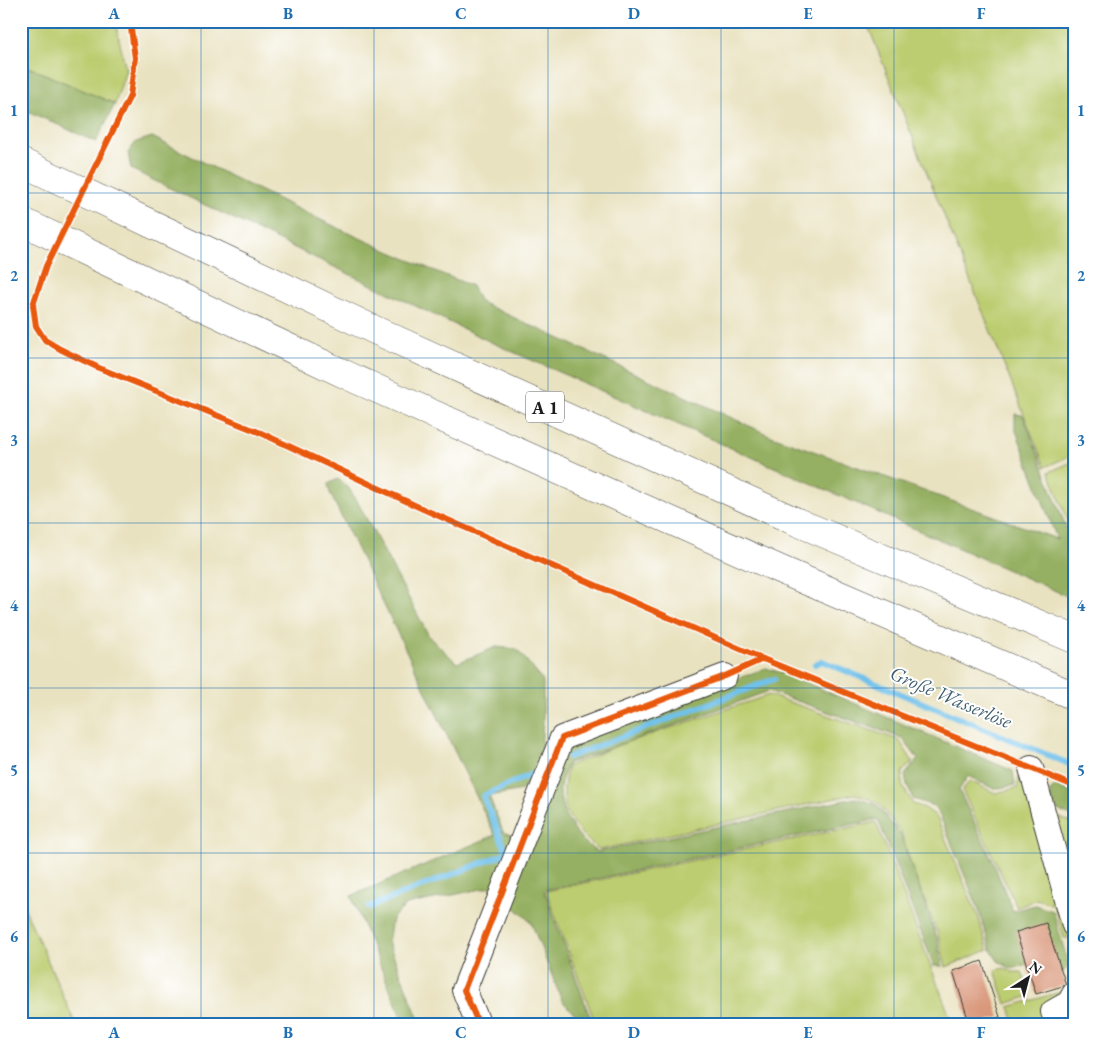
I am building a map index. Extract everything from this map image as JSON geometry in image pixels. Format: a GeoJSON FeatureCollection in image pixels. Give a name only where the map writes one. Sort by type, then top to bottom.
{"type":"FeatureCollection","features":[{"type":"Feature","properties":{"kind":"highway","name":"A 1"},"geometry":{"type":"LineString","coordinates":[[21,162],[377,331],[797,522],[1074,639]]}},
{"type":"Feature","properties":{"kind":"highway"},"geometry":{"type":"LineString","coordinates":[[21,221],[355,379],[779,569],[1074,696]]}},
{"type":"Feature","properties":{"kind":"lane"},"geometry":{"type":"LineString","coordinates":[[479,1025],[464,990],[562,738],[725,676]]}},
{"type":"Feature","properties":{"kind":"lane"},"geometry":{"type":"LineString","coordinates":[[1031,768],[1074,925]]}},
{"type":"Feature","properties":{"kind":"lane"},"geometry":{"type":"LineString","coordinates":[[1053,1012],[1069,1003],[1074,994]]}},
{"type":"Feature","properties":{"kind":"green space"},"geometry":{"type":"Polygon","coordinates":[[[21,21],[115,21],[126,70],[115,104],[21,64],[21,21]]]}},
{"type":"Feature","properties":{"kind":"green space"},"geometry":{"type":"Polygon","coordinates":[[[866,21],[1074,21],[1074,454],[1045,467],[866,21]]]}},
{"type":"Feature","properties":{"kind":"green space"},"geometry":{"type":"Polygon","coordinates":[[[21,64],[115,104],[96,142],[21,108],[21,64]]]}},
{"type":"Feature","properties":{"kind":"green space"},"geometry":{"type":"Polygon","coordinates":[[[152,137],[350,234],[472,286],[480,302],[769,435],[1057,539],[1015,428],[1015,414],[1023,415],[1074,548],[1074,599],[495,344],[131,169],[128,153],[136,142],[152,137]]]}},
{"type":"Feature","properties":{"kind":"green space"},"geometry":{"type":"Polygon","coordinates":[[[1074,461],[1074,537],[1049,472],[1074,461]]]}},
{"type":"Feature","properties":{"kind":"green space"},"geometry":{"type":"Polygon","coordinates":[[[338,479],[348,487],[357,501],[430,638],[457,663],[496,647],[517,649],[543,681],[540,765],[522,790],[489,796],[503,832],[517,837],[500,885],[406,905],[392,919],[388,942],[421,1025],[405,1025],[351,896],[495,835],[330,493],[328,484],[338,479]]]}},
{"type":"Feature","properties":{"kind":"green space"},"geometry":{"type":"Polygon","coordinates":[[[766,668],[788,675],[1013,771],[1015,785],[994,789],[968,776],[959,790],[993,862],[1013,911],[1035,905],[1053,911],[1069,966],[1061,974],[1033,932],[1025,929],[1020,941],[1027,964],[1012,969],[998,961],[991,950],[977,905],[940,816],[934,806],[913,799],[905,775],[918,759],[902,738],[769,691],[568,763],[561,781],[561,802],[564,812],[575,831],[597,852],[855,798],[876,804],[900,834],[937,938],[943,966],[934,966],[878,819],[544,890],[593,1025],[581,1025],[574,1013],[562,1001],[531,922],[504,898],[567,742],[766,668]]]}},
{"type":"Feature","properties":{"kind":"green space"},"geometry":{"type":"Polygon","coordinates":[[[769,695],[899,740],[913,762],[902,772],[902,785],[913,804],[925,808],[936,816],[978,916],[988,950],[946,967],[938,934],[913,871],[901,832],[877,802],[855,794],[599,850],[588,841],[573,823],[565,803],[564,792],[568,766],[619,745],[769,695]]]}},
{"type":"Feature","properties":{"kind":"green space"},"geometry":{"type":"Polygon","coordinates":[[[1019,777],[1025,783],[1031,810],[1069,938],[1064,938],[1054,905],[1037,899],[1017,908],[962,790],[970,781],[995,793],[1017,788],[1019,777]]]}},
{"type":"Feature","properties":{"kind":"green space"},"geometry":{"type":"Polygon","coordinates":[[[1056,786],[1074,793],[1074,817],[1056,809],[1054,806],[1050,791],[1056,786]]]}},
{"type":"Feature","properties":{"kind":"green space"},"geometry":{"type":"Polygon","coordinates":[[[1052,814],[1074,824],[1074,888],[1052,814]]]}},
{"type":"Feature","properties":{"kind":"green space"},"geometry":{"type":"Polygon","coordinates":[[[876,822],[953,1025],[596,1025],[546,891],[876,822]]]}},
{"type":"Feature","properties":{"kind":"green space"},"geometry":{"type":"Polygon","coordinates":[[[21,900],[76,1025],[21,1025],[21,900]]]}},
{"type":"Feature","properties":{"kind":"green space"},"geometry":{"type":"Polygon","coordinates":[[[1005,968],[1012,972],[1022,972],[1030,996],[1006,1004],[995,970],[1005,968]]]}},
{"type":"Feature","properties":{"kind":"green space"},"geometry":{"type":"Polygon","coordinates":[[[1074,975],[1074,1025],[1015,1025],[1009,1007],[1067,990],[1074,975]]]}},
{"type":"Feature","properties":{"kind":"building"},"geometry":{"type":"Polygon","coordinates":[[[1046,923],[1066,985],[1036,994],[1016,932],[1046,923]]]}},
{"type":"Feature","properties":{"kind":"building"},"geometry":{"type":"Polygon","coordinates":[[[982,961],[1000,1017],[976,1025],[970,1025],[953,971],[982,961]]]}},
{"type":"Feature","properties":{"kind":"waterway","name":"Große Wasserlöse"},"geometry":{"type":"LineString","coordinates":[[815,664],[822,661],[1074,766]]}},
{"type":"Feature","properties":{"kind":"waterway","name":"Große Wasserlöse"},"geometry":{"type":"LineString","coordinates":[[569,757],[774,679]]}},
{"type":"Feature","properties":{"kind":"waterway","name":"Große Wasserlöse"},"geometry":{"type":"LineString","coordinates":[[369,907],[507,853],[483,796],[532,774]]}},
{"type":"Feature","properties":{"kind":"cycle path"},"geometry":{"type":"LineString","coordinates":[[130,21],[135,58],[130,96],[46,266],[33,305],[36,326],[45,340],[99,368],[261,433],[423,509],[763,659],[1074,786]]}},
{"type":"Feature","properties":{"kind":"cycle path"},"geometry":{"type":"LineString","coordinates":[[479,1025],[464,990],[562,738],[725,676],[763,659]]}}]}
